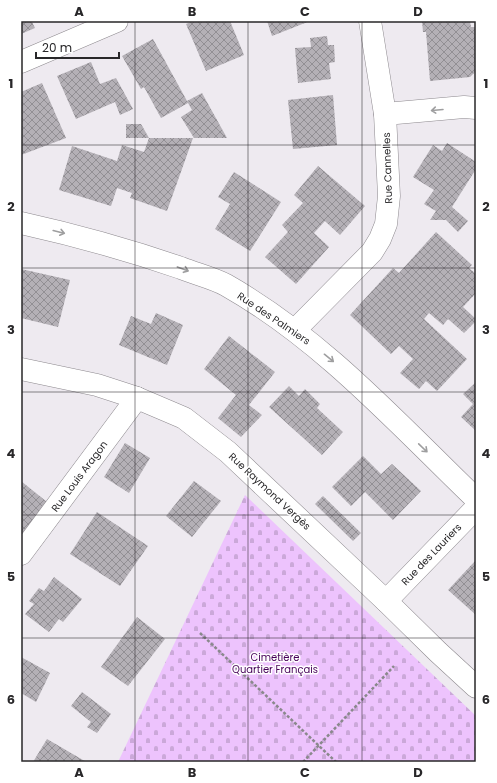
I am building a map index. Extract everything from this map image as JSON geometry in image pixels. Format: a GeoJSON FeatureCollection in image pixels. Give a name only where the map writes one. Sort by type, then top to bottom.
{"type":"FeatureCollection","features":[{"type":"Feature","properties":{"kind":"street"},"geometry":{"type":"LineString","coordinates":[[21,62],[117,21]]}},
{"type":"Feature","properties":{"kind":"street","name":"Rue Cannelles"},"geometry":{"type":"LineString","coordinates":[[295,330],[372,252],[380,239],[386,224],[389,196],[385,114],[370,21]]}},
{"type":"Feature","properties":{"kind":"street"},"geometry":{"type":"LineString","coordinates":[[385,114],[464,107],[476,108]]}},
{"type":"Feature","properties":{"kind":"street","name":"Rue des Palmiers"},"geometry":{"type":"LineString","coordinates":[[21,223],[61,232],[144,255],[225,284],[295,330],[339,366],[476,499]]}},
{"type":"Feature","properties":{"kind":"street","name":"Rue Raymond Vergès"},"geometry":{"type":"LineString","coordinates":[[21,369],[97,385],[137,398],[184,418],[228,452],[476,687]]}},
{"type":"Feature","properties":{"kind":"street","name":"Rue Louis Aragon"},"geometry":{"type":"LineString","coordinates":[[21,554],[137,398]]}},
{"type":"Feature","properties":{"kind":"street","name":"Rue des Lauriers"},"geometry":{"type":"LineString","coordinates":[[386,601],[476,508]]}},
{"type":"Feature","properties":{"kind":"path"},"geometry":{"type":"LineString","coordinates":[[200,633],[336,762]]}},
{"type":"Feature","properties":{"kind":"path"},"geometry":{"type":"LineString","coordinates":[[303,762],[394,666]]}},
{"type":"Feature","properties":{"kind":"green space","name":"Cimetière Quartier Français"},"geometry":{"type":"Polygon","coordinates":[[[245,495],[476,716],[476,762],[118,762],[245,495]]]}},
{"type":"Feature","properties":{"kind":"building"},"geometry":{"type":"Polygon","coordinates":[[[21,21],[35,21],[32,22],[35,28],[21,34],[21,21]]]}},
{"type":"Feature","properties":{"kind":"building"},"geometry":{"type":"Polygon","coordinates":[[[193,21],[230,21],[244,55],[206,71],[186,24],[193,21]]]}},
{"type":"Feature","properties":{"kind":"building"},"geometry":{"type":"Polygon","coordinates":[[[267,21],[310,21],[272,36],[267,21]]]}},
{"type":"Feature","properties":{"kind":"building"},"geometry":{"type":"Polygon","coordinates":[[[422,21],[470,21],[471,27],[476,27],[476,71],[470,77],[430,81],[426,32],[423,32],[422,21]]]}},
{"type":"Feature","properties":{"kind":"building"},"geometry":{"type":"Polygon","coordinates":[[[327,36],[328,45],[334,45],[335,62],[329,63],[331,79],[298,83],[295,48],[311,47],[310,38],[327,36]]]}},
{"type":"Feature","properties":{"kind":"building"},"geometry":{"type":"Polygon","coordinates":[[[153,39],[187,101],[202,93],[227,138],[194,138],[181,117],[192,110],[188,103],[161,118],[144,87],[141,89],[122,56],[153,39]]]}},
{"type":"Feature","properties":{"kind":"building"},"geometry":{"type":"Polygon","coordinates":[[[91,62],[100,84],[116,78],[133,109],[120,115],[115,102],[76,119],[57,76],[91,62]]]}},
{"type":"Feature","properties":{"kind":"building"},"geometry":{"type":"Polygon","coordinates":[[[42,83],[66,138],[21,155],[21,92],[42,83]]]}},
{"type":"Feature","properties":{"kind":"building"},"geometry":{"type":"Polygon","coordinates":[[[333,95],[337,145],[293,149],[288,100],[333,95]]]}},
{"type":"Feature","properties":{"kind":"building"},"geometry":{"type":"Polygon","coordinates":[[[126,124],[141,124],[149,138],[126,138],[126,124]]]}},
{"type":"Feature","properties":{"kind":"building"},"geometry":{"type":"Polygon","coordinates":[[[149,138],[193,138],[167,211],[130,198],[132,193],[117,188],[111,206],[59,190],[72,146],[117,161],[122,145],[144,152],[149,138]]]}},
{"type":"Feature","properties":{"kind":"building"},"geometry":{"type":"Polygon","coordinates":[[[447,143],[476,162],[476,169],[452,207],[468,221],[458,232],[446,220],[430,220],[436,211],[424,204],[434,190],[413,177],[433,145],[442,151],[447,143]]]}},
{"type":"Feature","properties":{"kind":"building"},"geometry":{"type":"Polygon","coordinates":[[[318,166],[365,206],[340,235],[325,221],[314,233],[329,247],[296,284],[265,257],[288,232],[282,225],[303,203],[294,195],[318,166]]]}},
{"type":"Feature","properties":{"kind":"building"},"geometry":{"type":"Polygon","coordinates":[[[234,172],[281,202],[250,251],[215,229],[230,204],[218,197],[234,172]]]}},
{"type":"Feature","properties":{"kind":"building"},"geometry":{"type":"Polygon","coordinates":[[[436,232],[472,265],[469,268],[476,274],[476,293],[463,307],[476,319],[476,321],[464,333],[448,319],[443,325],[429,313],[424,319],[467,359],[437,391],[426,381],[419,389],[400,373],[413,359],[399,346],[391,354],[350,315],[393,268],[399,273],[436,232]]]}},
{"type":"Feature","properties":{"kind":"building"},"geometry":{"type":"Polygon","coordinates":[[[21,269],[70,280],[58,327],[21,318],[21,269]]]}},
{"type":"Feature","properties":{"kind":"building"},"geometry":{"type":"Polygon","coordinates":[[[156,313],[183,325],[167,365],[119,345],[131,316],[151,324],[156,313]]]}},
{"type":"Feature","properties":{"kind":"building"},"geometry":{"type":"Polygon","coordinates":[[[229,336],[275,372],[249,405],[262,415],[241,437],[218,418],[236,395],[204,369],[229,336]]]}},
{"type":"Feature","properties":{"kind":"building"},"geometry":{"type":"Polygon","coordinates":[[[476,382],[476,431],[461,417],[473,404],[463,394],[476,382]]]}},
{"type":"Feature","properties":{"kind":"building"},"geometry":{"type":"Polygon","coordinates":[[[289,386],[299,396],[305,389],[320,404],[317,408],[343,432],[322,455],[269,407],[289,386]]]}},
{"type":"Feature","properties":{"kind":"building"},"geometry":{"type":"Polygon","coordinates":[[[125,443],[150,458],[129,493],[104,477],[125,443]]]}},
{"type":"Feature","properties":{"kind":"building"},"geometry":{"type":"Polygon","coordinates":[[[363,456],[381,474],[392,464],[421,491],[393,520],[365,492],[351,506],[332,487],[363,456]]]}},
{"type":"Feature","properties":{"kind":"building"},"geometry":{"type":"Polygon","coordinates":[[[21,481],[47,502],[21,536],[21,481]]]}},
{"type":"Feature","properties":{"kind":"building"},"geometry":{"type":"Polygon","coordinates":[[[194,481],[221,501],[192,537],[166,516],[194,481]]]}},
{"type":"Feature","properties":{"kind":"building"},"geometry":{"type":"Polygon","coordinates":[[[323,496],[361,533],[353,541],[315,504],[323,496]]]}},
{"type":"Feature","properties":{"kind":"building"},"geometry":{"type":"Polygon","coordinates":[[[97,512],[148,546],[120,586],[70,554],[97,512]]]}},
{"type":"Feature","properties":{"kind":"building"},"geometry":{"type":"Polygon","coordinates":[[[476,560],[476,615],[448,590],[476,560]]]}},
{"type":"Feature","properties":{"kind":"building"},"geometry":{"type":"Polygon","coordinates":[[[54,577],[82,599],[63,622],[59,619],[49,632],[25,614],[34,604],[29,601],[39,588],[44,591],[54,577]]]}},
{"type":"Feature","properties":{"kind":"building"},"geometry":{"type":"Polygon","coordinates":[[[137,617],[165,639],[128,686],[101,667],[137,617]]]}},
{"type":"Feature","properties":{"kind":"building"},"geometry":{"type":"Polygon","coordinates":[[[21,657],[50,673],[36,702],[21,693],[21,657]]]}},
{"type":"Feature","properties":{"kind":"building"},"geometry":{"type":"Polygon","coordinates":[[[82,692],[111,714],[97,733],[87,727],[91,722],[71,706],[82,692]]]}},
{"type":"Feature","properties":{"kind":"building"},"geometry":{"type":"Polygon","coordinates":[[[47,739],[83,760],[87,762],[33,762],[47,739]]]}}]}
